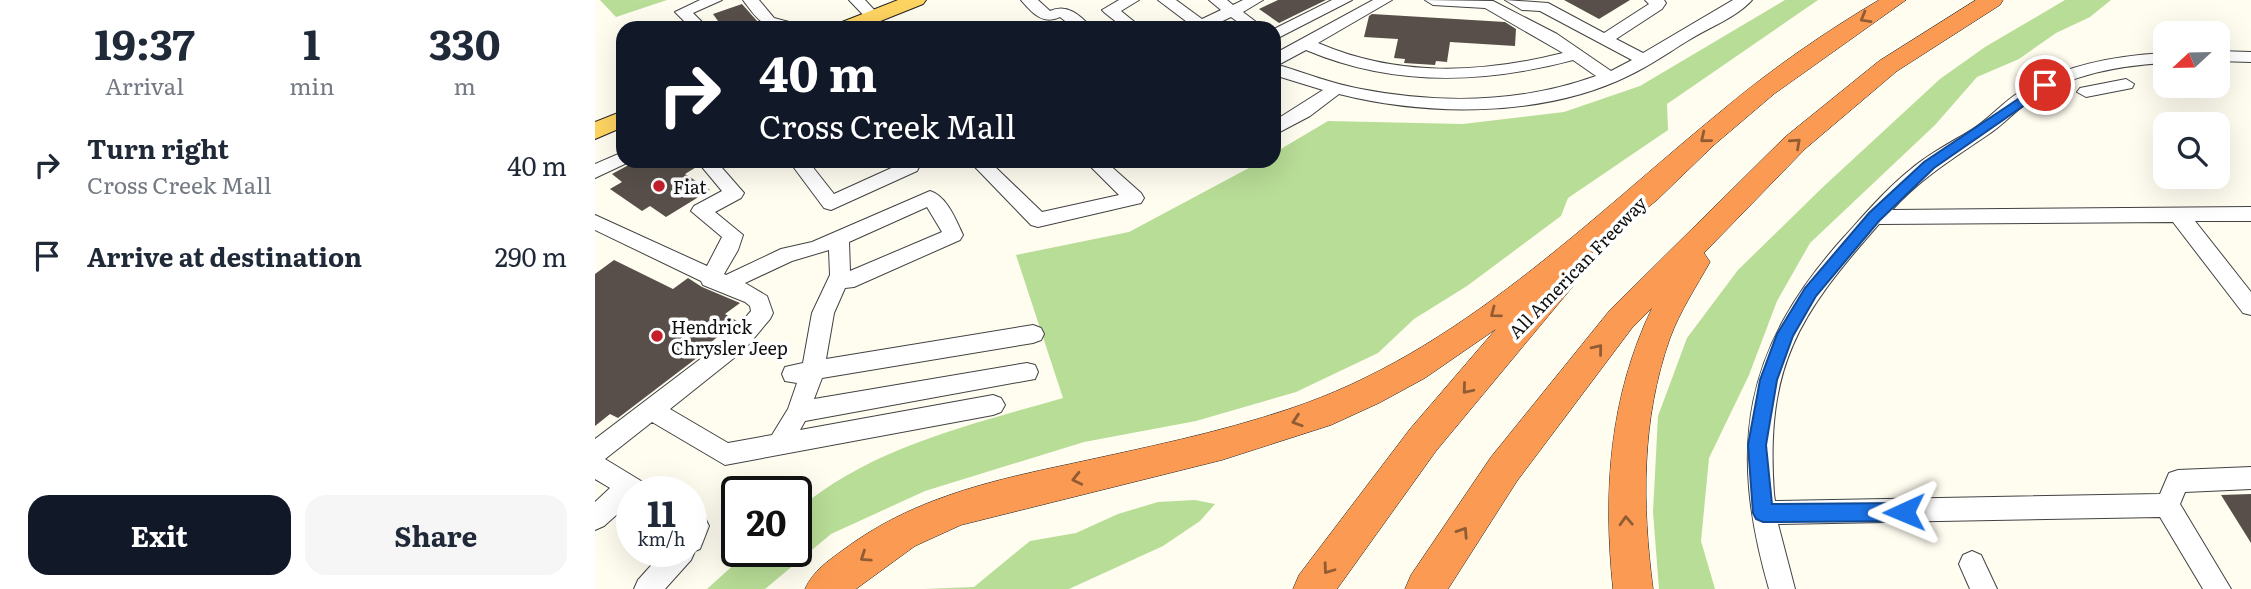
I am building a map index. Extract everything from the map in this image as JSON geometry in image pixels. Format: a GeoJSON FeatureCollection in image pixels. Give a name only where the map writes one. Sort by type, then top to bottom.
{"type":"FeatureCollection","features":[{"type":"Feature","properties":{"kind":"highway","name":"All American Freeway"},"geometry":{"type":"LineString","coordinates":[[1313,589],[1423,440],[1528,315],[1663,177],[1750,99],[1835,36],[1895,0]]}},
{"type":"Feature","properties":{"kind":"highway"},"geometry":{"type":"LineString","coordinates":[[1425,589],[1504,469],[1621,319],[1795,144],[1888,66],[1992,0]]}},
{"type":"Feature","properties":{"kind":"highway"},"geometry":{"type":"LineString","coordinates":[[825,589],[858,561],[931,518],[1015,493],[1228,444],[1320,414],[1395,378],[1469,332],[1663,177]]}},
{"type":"Feature","properties":{"kind":"highway"},"geometry":{"type":"LineString","coordinates":[[1633,589],[1625,488],[1627,437],[1638,390],[1653,341],[1672,299],[1688,272],[1747,190]]}},
{"type":"Feature","properties":{"kind":"main road"},"geometry":{"type":"LineString","coordinates":[[864,21],[916,0]]}},
{"type":"Feature","properties":{"kind":"main road"},"geometry":{"type":"LineString","coordinates":[[595,131],[616,121]]}},
{"type":"Feature","properties":{"kind":"street"},"geometry":{"type":"LineString","coordinates":[[693,21],[684,12],[714,0]]}},
{"type":"Feature","properties":{"kind":"street"},"geometry":{"type":"LineString","coordinates":[[710,21],[703,12],[731,0]]}},
{"type":"Feature","properties":{"kind":"street"},"geometry":{"type":"LineString","coordinates":[[751,0],[768,21]]}},
{"type":"Feature","properties":{"kind":"street"},"geometry":{"type":"LineString","coordinates":[[759,0],[779,21]]}},
{"type":"Feature","properties":{"kind":"street"},"geometry":{"type":"LineString","coordinates":[[857,0],[857,21]]}},
{"type":"Feature","properties":{"kind":"street"},"geometry":{"type":"LineString","coordinates":[[1029,0],[1048,17],[1062,11],[1075,21]]}},
{"type":"Feature","properties":{"kind":"street"},"geometry":{"type":"LineString","coordinates":[[1090,21],[1131,0]]}},
{"type":"Feature","properties":{"kind":"street"},"geometry":{"type":"LineString","coordinates":[[1166,0],[1195,21]]}},
{"type":"Feature","properties":{"kind":"street"},"geometry":{"type":"LineString","coordinates":[[1217,0],[1246,21]]}},
{"type":"Feature","properties":{"kind":"street"},"geometry":{"type":"LineString","coordinates":[[1214,21],[1255,0]]}},
{"type":"Feature","properties":{"kind":"street"},"geometry":{"type":"LineString","coordinates":[[1281,32],[1344,0]]}},
{"type":"Feature","properties":{"kind":"street"},"geometry":{"type":"LineString","coordinates":[[1281,57],[1384,0]]}},
{"type":"Feature","properties":{"kind":"street"},"geometry":{"type":"LineString","coordinates":[[1433,0],[1488,4],[1551,37],[1610,78]]}},
{"type":"Feature","properties":{"kind":"street"},"geometry":{"type":"LineString","coordinates":[[1513,0],[1527,7],[1537,3],[1645,61]]}},
{"type":"Feature","properties":{"kind":"street"},"geometry":{"type":"LineString","coordinates":[[1605,39],[1657,6],[1653,0]]}},
{"type":"Feature","properties":{"kind":"street"},"geometry":{"type":"LineString","coordinates":[[1714,0],[1737,4]]}},
{"type":"Feature","properties":{"kind":"street"},"geometry":{"type":"LineString","coordinates":[[1281,71],[1334,90],[1405,102],[1483,104],[1557,94],[1610,78],[1645,61],[1737,4]]}},
{"type":"Feature","properties":{"kind":"street"},"geometry":{"type":"LineString","coordinates":[[1110,10],[1125,21]]}},
{"type":"Feature","properties":{"kind":"street"},"geometry":{"type":"LineString","coordinates":[[1304,43],[1343,60],[1417,73],[1497,71],[1576,54]]}},
{"type":"Feature","properties":{"kind":"street"},"geometry":{"type":"LineString","coordinates":[[2230,56],[2251,57]]}},
{"type":"Feature","properties":{"kind":"street"},"geometry":{"type":"LineString","coordinates":[[1782,589],[1763,513],[1757,445],[1768,380],[1782,343],[1815,286],[1874,217],[1929,165],[1985,128],[2023,98],[2061,75],[2153,58]]}},
{"type":"Feature","properties":{"kind":"street"},"geometry":{"type":"LineString","coordinates":[[2086,92],[2126,84]]}},
{"type":"Feature","properties":{"kind":"street"},"geometry":{"type":"LineString","coordinates":[[1281,125],[1334,90]]}},
{"type":"Feature","properties":{"kind":"street"},"geometry":{"type":"LineString","coordinates":[[595,172],[616,162]]}},
{"type":"Feature","properties":{"kind":"street"},"geometry":{"type":"LineString","coordinates":[[712,168],[734,193],[701,211],[733,235],[718,281]]}},
{"type":"Feature","properties":{"kind":"street"},"geometry":{"type":"LineString","coordinates":[[804,168],[831,203],[908,168]]}},
{"type":"Feature","properties":{"kind":"street"},"geometry":{"type":"LineString","coordinates":[[985,168],[1038,220],[1134,198],[1102,168]]}},
{"type":"Feature","properties":{"kind":"street"},"geometry":{"type":"LineString","coordinates":[[718,281],[788,254],[815,248],[930,198],[944,215],[953,235],[847,281],[840,275]]}},
{"type":"Feature","properties":{"kind":"street"},"geometry":{"type":"LineString","coordinates":[[1874,217],[2251,214]]}},
{"type":"Feature","properties":{"kind":"street"},"geometry":{"type":"LineString","coordinates":[[2179,215],[2251,307]]}},
{"type":"Feature","properties":{"kind":"street"},"geometry":{"type":"LineString","coordinates":[[595,222],[760,302],[762,313],[736,344],[595,453]]}},
{"type":"Feature","properties":{"kind":"street"},"geometry":{"type":"LineString","coordinates":[[779,445],[798,412],[803,373],[823,313],[840,275],[839,237]]}},
{"type":"Feature","properties":{"kind":"street"},"geometry":{"type":"LineString","coordinates":[[803,373],[1033,334]]}},
{"type":"Feature","properties":{"kind":"street"},"geometry":{"type":"LineString","coordinates":[[798,412],[1027,372]]}},
{"type":"Feature","properties":{"kind":"street"},"geometry":{"type":"LineString","coordinates":[[652,410],[725,454],[993,405]]}},
{"type":"Feature","properties":{"kind":"street"},"geometry":{"type":"LineString","coordinates":[[595,466],[616,479]]}},
{"type":"Feature","properties":{"kind":"street"},"geometry":{"type":"LineString","coordinates":[[2167,505],[2178,481],[2251,478]]}},
{"type":"Feature","properties":{"kind":"street"},"geometry":{"type":"LineString","coordinates":[[595,518],[616,502]]}},
{"type":"Feature","properties":{"kind":"street"},"geometry":{"type":"LineString","coordinates":[[1763,513],[2167,505]]}},
{"type":"Feature","properties":{"kind":"street"},"geometry":{"type":"LineString","coordinates":[[2167,505],[2218,589]]}},
{"type":"Feature","properties":{"kind":"street"},"geometry":{"type":"LineString","coordinates":[[1972,564],[1983,589]]}},
{"type":"Feature","properties":{"kind":"street"},"geometry":{"type":"LineString","coordinates":[[647,589],[667,567]]}},
{"type":"Feature","properties":{"kind":"green space"},"geometry":{"type":"Polygon","coordinates":[[[600,0],[667,0],[616,17],[600,0]]]}},
{"type":"Feature","properties":{"kind":"green space"},"geometry":{"type":"Polygon","coordinates":[[[1785,0],[1818,0],[1667,104],[1668,130],[1568,198],[1561,216],[1467,286],[1414,319],[1378,353],[1296,392],[1196,421],[1084,442],[925,491],[831,534],[812,550],[812,499],[856,470],[889,454],[957,429],[1063,398],[1016,255],[1129,232],[1249,168],[1281,168],[1281,149],[1328,121],[1463,124],[1564,112],[1640,86],[1785,0]]]}},
{"type":"Feature","properties":{"kind":"green space"},"geometry":{"type":"Polygon","coordinates":[[[2065,0],[2111,0],[2090,17],[2056,33],[2019,59],[1977,77],[1935,125],[1810,243],[1777,301],[1749,375],[1709,458],[1701,541],[1715,589],[1659,589],[1653,512],[1658,416],[1687,338],[1738,270],[1940,79],[1985,47],[2065,0]]]}},
{"type":"Feature","properties":{"kind":"green space"},"geometry":{"type":"Polygon","coordinates":[[[1195,500],[1215,504],[1200,521],[1163,546],[1069,589],[924,589],[974,587],[1030,541],[1076,533],[1118,514],[1158,502],[1195,500]]]}},
{"type":"Feature","properties":{"kind":"green space"},"geometry":{"type":"Polygon","coordinates":[[[731,567],[791,567],[765,589],[707,589],[731,567]]]}},
{"type":"Feature","properties":{"kind":"building"},"geometry":{"type":"Polygon","coordinates":[[[1278,0],[1326,0],[1281,22],[1259,9],[1278,0]]]}},
{"type":"Feature","properties":{"kind":"building"},"geometry":{"type":"Polygon","coordinates":[[[1564,0],[1630,0],[1599,19],[1564,0]]]}},
{"type":"Feature","properties":{"kind":"building"},"geometry":{"type":"Polygon","coordinates":[[[742,4],[757,21],[718,21],[713,14],[742,4]]]}},
{"type":"Feature","properties":{"kind":"building"},"geometry":{"type":"Polygon","coordinates":[[[1372,14],[1505,22],[1516,29],[1515,46],[1450,42],[1447,62],[1436,61],[1435,65],[1404,63],[1405,59],[1394,58],[1398,39],[1364,37],[1369,16],[1372,14]]]}},
{"type":"Feature","properties":{"kind":"building","name":"Fiat"},"geometry":{"type":"Polygon","coordinates":[[[623,168],[695,168],[685,174],[710,190],[666,217],[650,206],[642,211],[610,189],[622,182],[612,174],[623,168]]]}},
{"type":"Feature","properties":{"kind":"building","name":"Hendrick Chrysler Jeep"},"geometry":{"type":"Polygon","coordinates":[[[614,260],[673,289],[688,278],[740,303],[725,314],[737,321],[699,352],[702,354],[618,418],[610,414],[595,426],[595,274],[614,260]]]}},
{"type":"Feature","properties":{"kind":"building"},"geometry":{"type":"Polygon","coordinates":[[[2251,494],[2251,543],[2221,495],[2251,494]]]}},
{"type":"Feature","properties":{"kind":"place","name":"Fiat"},"geometry":{"type":"Point","coordinates":[659,186]}},
{"type":"Feature","properties":{"kind":"place","name":"Hendrick Chrysler Jeep"},"geometry":{"type":"Point","coordinates":[657,336]}},
{"type":"Feature","properties":{"kind":"route"},"geometry":{"type":"LineString","coordinates":[[1904,512],[1763,513],[1757,445],[1768,380],[1785,334],[1810,292],[1874,217],[1905,184],[1929,165],[2045,85]]}}]}
